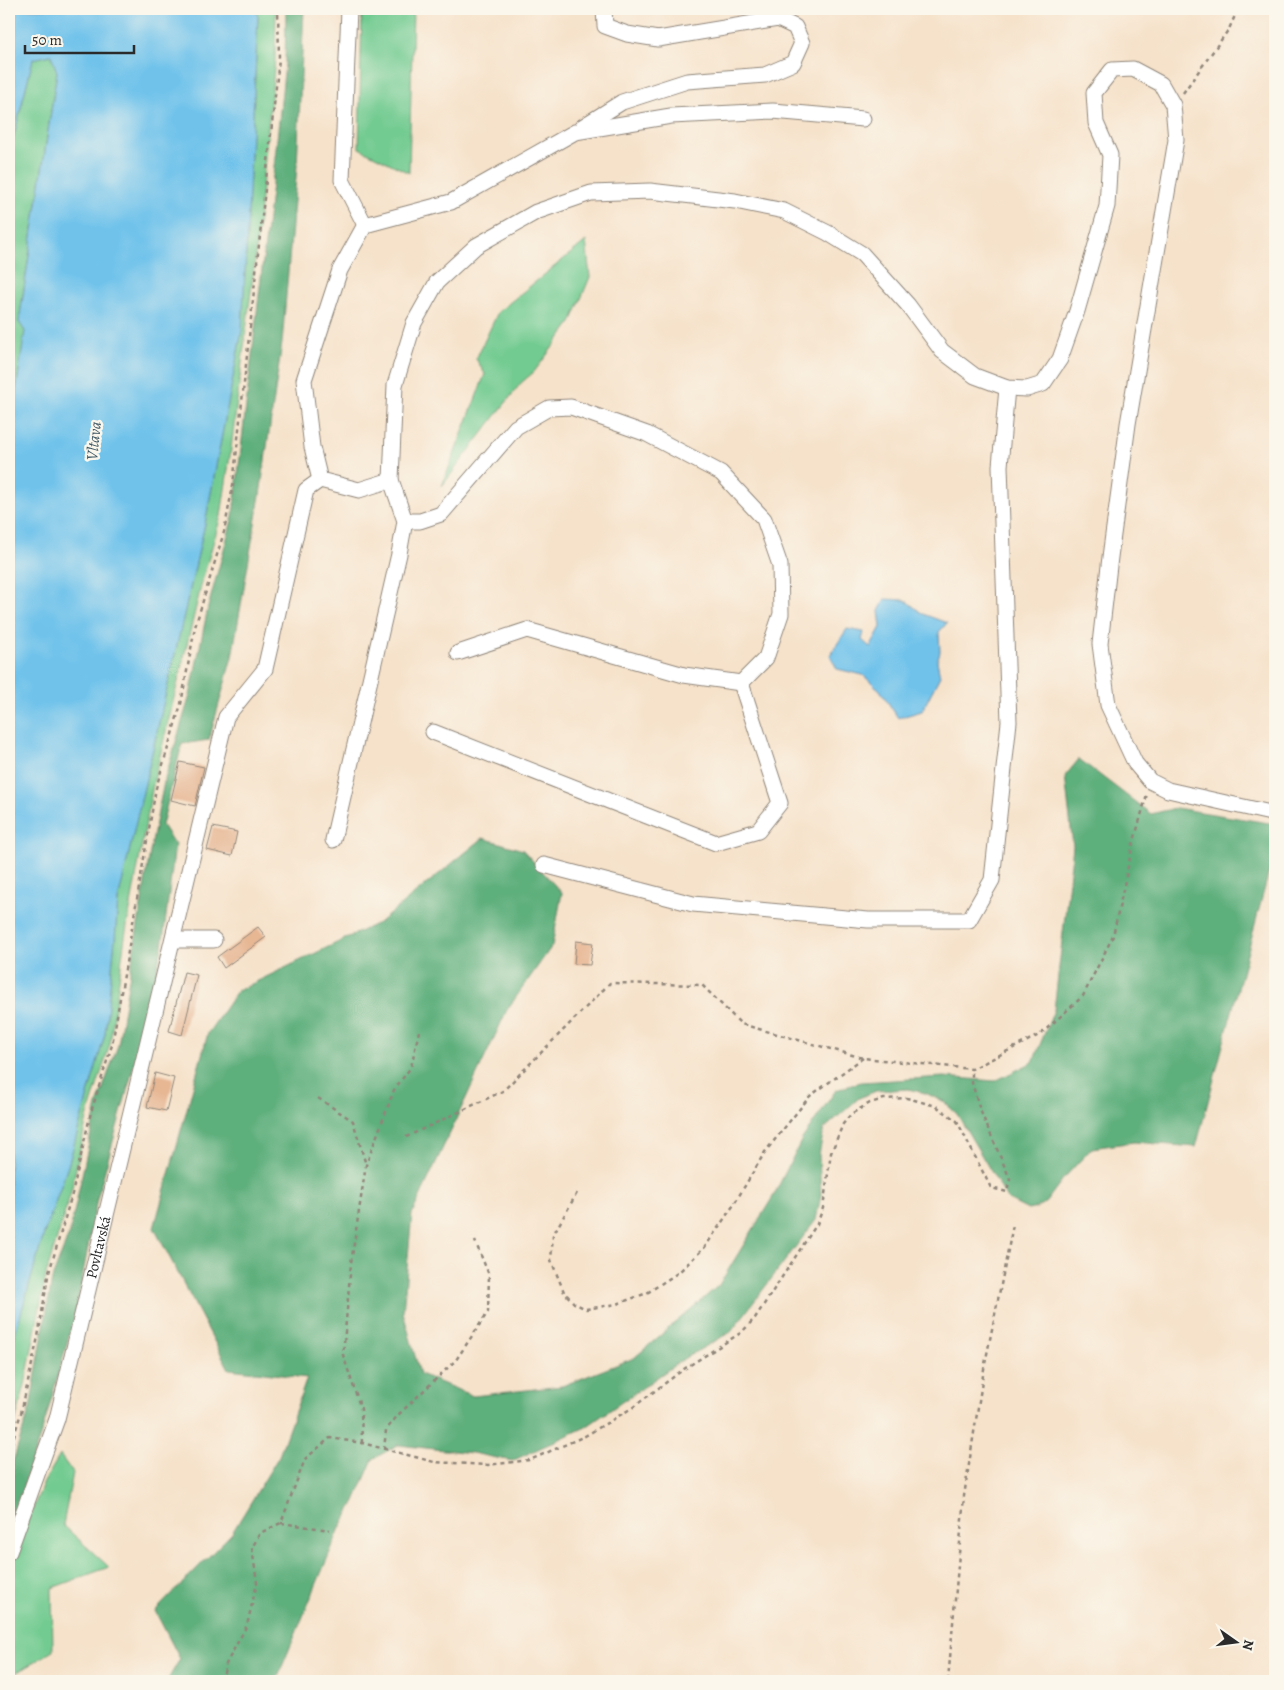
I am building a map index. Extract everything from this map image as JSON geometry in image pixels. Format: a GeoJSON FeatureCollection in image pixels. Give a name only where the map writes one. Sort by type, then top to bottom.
{"type":"FeatureCollection","features":[{"type":"Feature","properties":{"kind":"lane"},"geometry":{"type":"LineString","coordinates":[[349,9],[342,180],[364,225]]}},
{"type":"Feature","properties":{"kind":"lane"},"geometry":{"type":"LineString","coordinates":[[391,480],[359,490],[320,480],[312,447],[304,380],[340,270],[364,225],[451,202],[575,132],[622,102],[687,82],[765,75],[793,63],[802,43],[795,27],[778,19],[658,39],[627,34],[605,26],[604,9]]}},
{"type":"Feature","properties":{"kind":"lane"},"geometry":{"type":"LineString","coordinates":[[332,840],[399,554],[405,521],[391,480],[395,385],[414,323],[437,282],[476,246],[536,212],[591,193],[650,191],[735,201],[784,211],[828,232],[862,254],[908,306],[942,351],[975,376],[1007,388],[1027,389],[1043,384],[1060,359],[1077,311],[1107,206],[1110,155],[1096,123],[1094,92],[1112,70],[1133,69],[1162,84],[1173,105],[1176,140],[1128,424],[1100,644],[1108,705],[1135,763],[1150,781],[1168,790],[1275,814]]}},
{"type":"Feature","properties":{"kind":"lane"},"geometry":{"type":"LineString","coordinates":[[575,132],[671,116],[773,111],[863,118]]}},
{"type":"Feature","properties":{"kind":"lane"},"geometry":{"type":"LineString","coordinates":[[544,865],[693,904],[868,920],[969,920],[992,880],[1009,722],[1000,466],[1007,388]]}},
{"type":"Feature","properties":{"kind":"lane"},"geometry":{"type":"LineString","coordinates":[[405,521],[420,521],[440,514],[516,427],[549,408],[571,407],[647,434],[721,473],[764,519],[780,565],[781,614],[766,658],[741,683]]}},
{"type":"Feature","properties":{"kind":"lane","name":"Povltavská"},"geometry":{"type":"LineString","coordinates":[[9,1552],[56,1419],[174,940],[226,717],[265,669],[306,490],[320,480]]}},
{"type":"Feature","properties":{"kind":"lane"},"geometry":{"type":"LineString","coordinates":[[458,653],[527,630],[684,675],[741,683]]}},
{"type":"Feature","properties":{"kind":"lane"},"geometry":{"type":"LineString","coordinates":[[433,732],[716,843],[758,831],[780,803],[741,683]]}},
{"type":"Feature","properties":{"kind":"lane"},"geometry":{"type":"LineString","coordinates":[[174,940],[214,940]]}},
{"type":"Feature","properties":{"kind":"path"},"geometry":{"type":"LineString","coordinates":[[9,1452],[30,1375],[48,1276],[72,1194],[90,1112],[112,1045],[156,788],[181,704],[196,627],[224,532],[233,485],[279,59],[278,9]]}},
{"type":"Feature","properties":{"kind":"path"},"geometry":{"type":"LineString","coordinates":[[1173,105],[1229,29],[1238,9]]}},
{"type":"Feature","properties":{"kind":"path"},"geometry":{"type":"LineString","coordinates":[[406,1137],[503,1091],[610,983],[702,985],[741,1024],[863,1058],[972,1069],[1041,1034],[1083,996],[1112,936],[1132,848],[1150,781]]}},
{"type":"Feature","properties":{"kind":"path"},"geometry":{"type":"LineString","coordinates":[[362,1443],[360,1409],[343,1355],[351,1263],[366,1165],[394,1090],[411,1067],[419,1031]]}},
{"type":"Feature","properties":{"kind":"path"},"geometry":{"type":"LineString","coordinates":[[577,1193],[553,1235],[551,1260],[564,1292],[574,1303],[586,1309],[617,1304],[647,1293],[679,1272],[705,1247],[734,1206],[765,1152],[810,1096],[863,1058]]}},
{"type":"Feature","properties":{"kind":"path"},"geometry":{"type":"LineString","coordinates":[[281,1523],[305,1459],[330,1438],[362,1443],[434,1462],[488,1465],[530,1460],[586,1436],[632,1408],[684,1369],[742,1332],[755,1318],[817,1224],[823,1208],[831,1153],[843,1124],[851,1114],[870,1103],[884,1098],[907,1098],[936,1106],[957,1121],[991,1188],[1007,1192],[1010,1179],[980,1110],[972,1084],[972,1069]]}},
{"type":"Feature","properties":{"kind":"path"},"geometry":{"type":"LineString","coordinates":[[318,1098],[353,1121],[366,1165]]}},
{"type":"Feature","properties":{"kind":"path"},"geometry":{"type":"LineString","coordinates":[[948,1681],[964,1496],[984,1369],[1013,1225]]}},
{"type":"Feature","properties":{"kind":"path"},"geometry":{"type":"LineString","coordinates":[[384,1450],[386,1430],[398,1415],[456,1360],[488,1312],[489,1275],[475,1241]]}},
{"type":"Feature","properties":{"kind":"path"},"geometry":{"type":"LineString","coordinates":[[222,1681],[226,1664],[247,1625],[257,1583],[252,1548],[260,1533],[281,1523],[330,1530]]}},
{"type":"Feature","properties":{"kind":"green space"},"geometry":{"type":"Polygon","coordinates":[[[255,9],[276,9],[275,59],[254,268],[221,516],[203,578],[153,785],[125,937],[110,1044],[87,1118],[71,1192],[46,1275],[25,1385],[9,1445],[9,1355],[44,1234],[68,1166],[105,1034],[118,900],[205,524],[242,330],[258,17],[255,9]]]}},
{"type":"Feature","properties":{"kind":"green space"},"geometry":{"type":"Polygon","coordinates":[[[286,9],[304,9],[297,166],[282,343],[260,495],[232,657],[209,740],[182,744],[162,825],[175,845],[162,948],[132,1073],[97,1199],[76,1311],[46,1418],[9,1532],[9,1474],[30,1408],[52,1279],[70,1231],[97,1105],[118,1045],[150,852],[164,782],[190,695],[208,607],[233,516],[285,63],[286,9]]]}},
{"type":"Feature","properties":{"kind":"green space"},"geometry":{"type":"Polygon","coordinates":[[[362,9],[413,9],[409,173],[359,148],[362,9]]]}},
{"type":"Feature","properties":{"kind":"green space"},"geometry":{"type":"Polygon","coordinates":[[[51,55],[57,71],[19,322],[25,331],[9,438],[9,156],[33,59],[51,55]]]}},
{"type":"Feature","properties":{"kind":"green space"},"geometry":{"type":"Polygon","coordinates":[[[586,241],[590,277],[571,323],[534,372],[521,383],[442,486],[485,374],[476,359],[498,312],[586,241]]]}},
{"type":"Feature","properties":{"kind":"green space"},"geometry":{"type":"Polygon","coordinates":[[[1079,759],[1151,814],[1176,808],[1275,824],[1275,849],[1196,1147],[1134,1142],[1092,1148],[1063,1179],[1046,1202],[1037,1208],[1028,1210],[1008,1200],[957,1114],[943,1101],[925,1093],[908,1089],[876,1091],[859,1098],[824,1129],[819,1155],[821,1195],[816,1220],[731,1332],[685,1358],[586,1427],[512,1461],[472,1453],[398,1445],[373,1459],[355,1501],[340,1528],[276,1681],[167,1681],[180,1659],[155,1611],[232,1533],[279,1456],[307,1378],[229,1369],[154,1228],[208,1033],[237,991],[380,922],[483,838],[523,850],[562,893],[552,946],[507,1010],[412,1214],[403,1312],[420,1374],[473,1396],[562,1386],[634,1358],[719,1285],[774,1195],[802,1139],[836,1090],[861,1082],[944,1077],[995,1081],[1033,1062],[1054,1010],[1073,846],[1065,776],[1079,759]]]}},
{"type":"Feature","properties":{"kind":"green space"},"geometry":{"type":"Polygon","coordinates":[[[60,1455],[73,1473],[63,1525],[109,1567],[52,1588],[53,1651],[9,1677],[9,1572],[18,1544],[44,1482],[60,1455]]]}},
{"type":"Feature","properties":{"kind":"water","name":"Vltava"},"geometry":{"type":"Polygon","coordinates":[[[9,9],[255,9],[258,16],[242,330],[205,524],[118,900],[105,1034],[68,1166],[44,1234],[9,1355],[9,438],[25,331],[19,322],[57,72],[51,55],[33,59],[9,156],[9,9]]]}},
{"type":"Feature","properties":{"kind":"water"},"geometry":{"type":"Polygon","coordinates":[[[885,599],[905,600],[923,614],[947,623],[939,632],[940,652],[937,661],[940,676],[922,711],[898,718],[880,690],[863,675],[837,669],[830,655],[847,629],[864,632],[862,640],[870,647],[881,627],[879,611],[885,599]]]}},
{"type":"Feature","properties":{"kind":"building"},"geometry":{"type":"Polygon","coordinates":[[[180,762],[204,767],[195,806],[171,800],[180,762]]]}},
{"type":"Feature","properties":{"kind":"building"},"geometry":{"type":"Polygon","coordinates":[[[213,827],[237,832],[232,856],[207,850],[213,827]]]}},
{"type":"Feature","properties":{"kind":"building"},"geometry":{"type":"Polygon","coordinates":[[[258,927],[266,937],[224,968],[217,957],[258,927]]]}},
{"type":"Feature","properties":{"kind":"building"},"geometry":{"type":"Polygon","coordinates":[[[576,941],[593,943],[590,965],[574,964],[576,941]]]}},
{"type":"Feature","properties":{"kind":"building"},"geometry":{"type":"Polygon","coordinates":[[[184,972],[197,975],[182,1035],[169,1031],[184,972]]]}},
{"type":"Feature","properties":{"kind":"building"},"geometry":{"type":"Polygon","coordinates":[[[155,1073],[174,1078],[166,1111],[147,1107],[155,1073]]]}}]}
